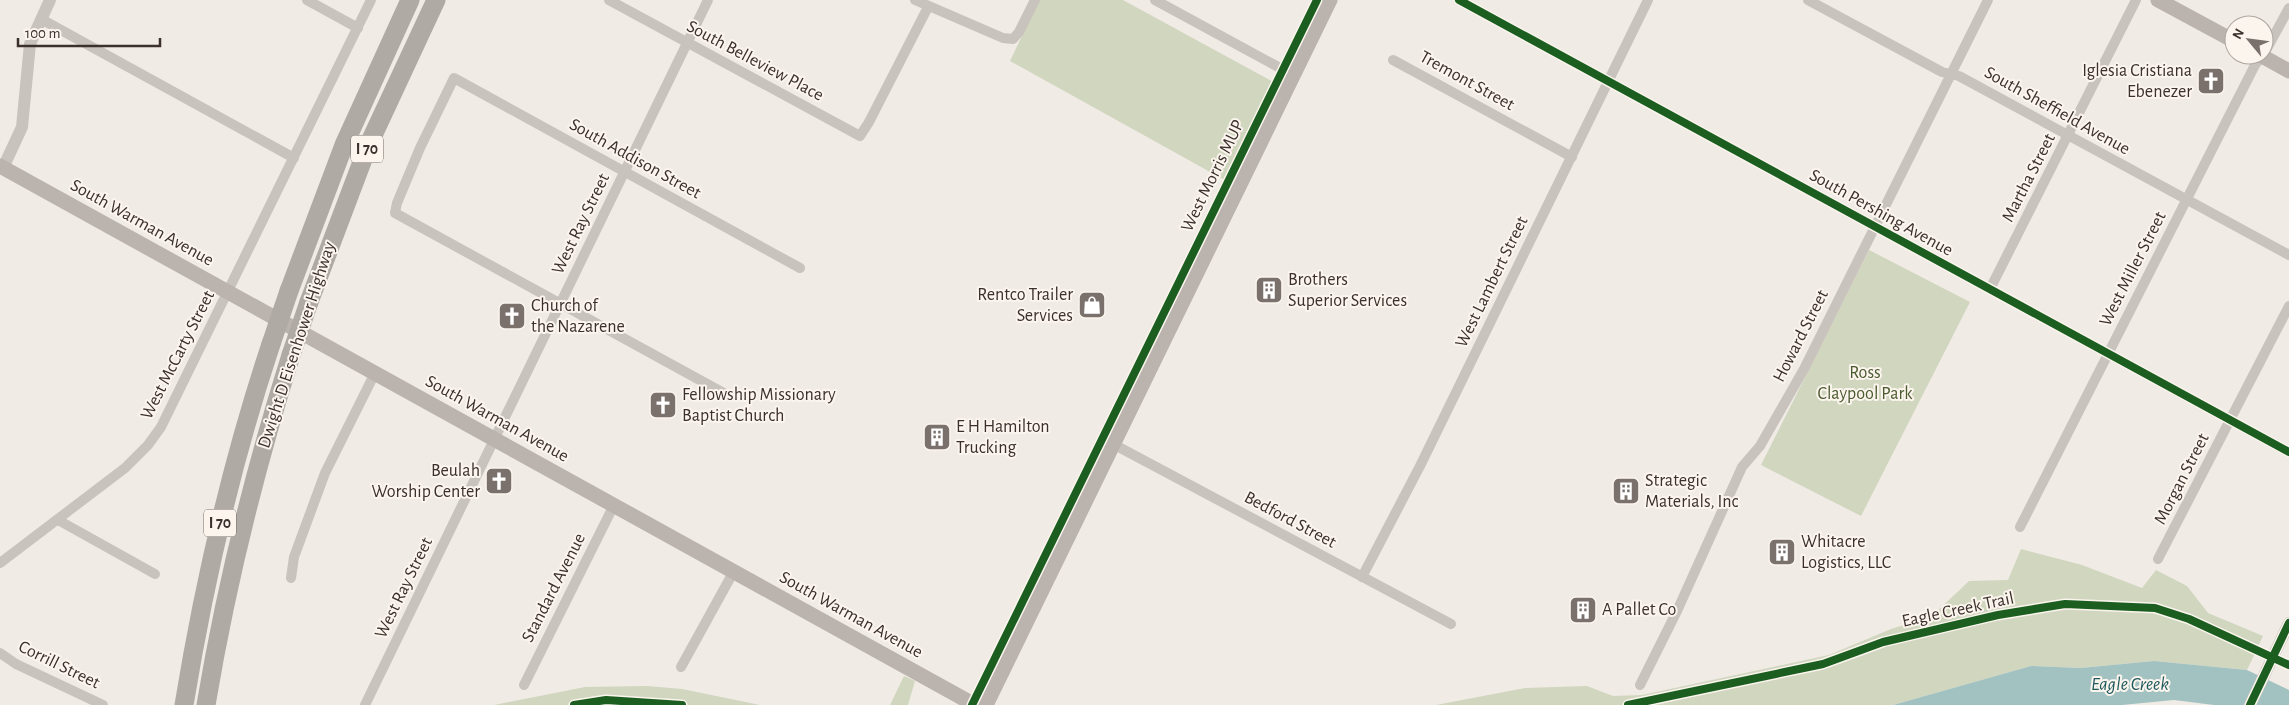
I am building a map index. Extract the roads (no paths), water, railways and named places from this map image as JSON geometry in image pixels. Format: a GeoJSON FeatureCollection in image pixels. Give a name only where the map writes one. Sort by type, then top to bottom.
{"type":"FeatureCollection","features":[{"type":"Feature","properties":{"kind":"highway","name":"Dwight D Eisenhower Highway"},"geometry":{"type":"LineString","coordinates":[[184,705],[197,630],[224,508],[271,344],[289,290],[344,145],[410,0]]}},
{"type":"Feature","properties":{"kind":"highway","name":"Dwight D Eisenhower Highway"},"geometry":{"type":"LineString","coordinates":[[206,705],[237,550],[262,453],[291,355],[368,146],[436,0]]}},
{"type":"Feature","properties":{"kind":"main road"},"geometry":{"type":"LineString","coordinates":[[986,705],[1330,0]]}},
{"type":"Feature","properties":{"kind":"main road"},"geometry":{"type":"LineString","coordinates":[[2158,0],[2224,36]]}},
{"type":"Feature","properties":{"kind":"main road"},"geometry":{"type":"LineString","coordinates":[[2274,62],[2289,70]]}},
{"type":"Feature","properties":{"kind":"main road","name":"South Warman Avenue"},"geometry":{"type":"LineString","coordinates":[[2,167],[975,705]]}},
{"type":"Feature","properties":{"kind":"street"},"geometry":{"type":"LineString","coordinates":[[2,167],[22,127],[28,50],[50,0]]}},
{"type":"Feature","properties":{"kind":"street"},"geometry":{"type":"LineString","coordinates":[[307,0],[358,28]]}},
{"type":"Feature","properties":{"kind":"street","name":"West McCarty Street"},"geometry":{"type":"LineString","coordinates":[[0,563],[126,468],[156,435],[170,411],[229,292],[371,0]]}},
{"type":"Feature","properties":{"kind":"street","name":"South Belleview Place"},"geometry":{"type":"LineString","coordinates":[[609,0],[860,136],[928,7]]}},
{"type":"Feature","properties":{"kind":"street","name":"West Ray Street"},"geometry":{"type":"LineString","coordinates":[[365,705],[708,0]]}},
{"type":"Feature","properties":{"kind":"street"},"geometry":{"type":"LineString","coordinates":[[915,0],[1003,38],[1013,39],[1020,32],[1035,0]]}},
{"type":"Feature","properties":{"kind":"street"},"geometry":{"type":"LineString","coordinates":[[1155,0],[1294,75]]}},
{"type":"Feature","properties":{"kind":"street","name":"South Pershing Avenue"},"geometry":{"type":"LineString","coordinates":[[1459,0],[2289,452]]}},
{"type":"Feature","properties":{"kind":"street","name":"West Lambert Street"},"geometry":{"type":"LineString","coordinates":[[1362,577],[1420,466],[1648,0]]}},
{"type":"Feature","properties":{"kind":"street","name":"South Sheffield Avenue"},"geometry":{"type":"LineString","coordinates":[[1808,0],[1942,72],[1959,76],[2289,255]]}},
{"type":"Feature","properties":{"kind":"street","name":"Howard Street"},"geometry":{"type":"LineString","coordinates":[[1640,685],[1677,611],[1742,467],[1760,446],[1804,369],[1988,0]]}},
{"type":"Feature","properties":{"kind":"street","name":"Martha Street"},"geometry":{"type":"LineString","coordinates":[[1990,289],[2136,0]]}},
{"type":"Feature","properties":{"kind":"street","name":"West Miller Street"},"geometry":{"type":"LineString","coordinates":[[2274,34],[2289,8]]}},
{"type":"Feature","properties":{"kind":"street"},"geometry":{"type":"LineString","coordinates":[[41,19],[294,158]]}},
{"type":"Feature","properties":{"kind":"street","name":"Tremont Street"},"geometry":{"type":"LineString","coordinates":[[1393,60],[1572,157]]}},
{"type":"Feature","properties":{"kind":"street","name":"West Miller Street"},"geometry":{"type":"LineString","coordinates":[[2020,527],[2255,65]]}},
{"type":"Feature","properties":{"kind":"street","name":"South Addison Street"},"geometry":{"type":"LineString","coordinates":[[560,304],[395,213],[396,203],[420,148],[454,78],[800,268]]}},
{"type":"Feature","properties":{"kind":"street"},"geometry":{"type":"LineString","coordinates":[[560,304],[729,396]]}},
{"type":"Feature","properties":{"kind":"street","name":"Morgan Street"},"geometry":{"type":"LineString","coordinates":[[2158,560],[2289,306]]}},
{"type":"Feature","properties":{"kind":"street"},"geometry":{"type":"LineString","coordinates":[[291,578],[294,557],[325,473],[375,373]]}},
{"type":"Feature","properties":{"kind":"street","name":"Bedford Street"},"geometry":{"type":"LineString","coordinates":[[1114,444],[1451,624]]}},
{"type":"Feature","properties":{"kind":"street","name":"Standard Avenue"},"geometry":{"type":"LineString","coordinates":[[524,684],[614,505]]}},
{"type":"Feature","properties":{"kind":"street"},"geometry":{"type":"LineString","coordinates":[[58,520],[155,574]]}},
{"type":"Feature","properties":{"kind":"street"},"geometry":{"type":"LineString","coordinates":[[680,667],[734,571]]}},
{"type":"Feature","properties":{"kind":"street"},"geometry":{"type":"LineString","coordinates":[[2250,705],[2289,623]]}},
{"type":"Feature","properties":{"kind":"street","name":"Corrill Street"},"geometry":{"type":"LineString","coordinates":[[0,653],[16,664],[103,705]]}},
{"type":"Feature","properties":{"kind":"water","name":"Eagle Creek"},"geometry":{"type":"Polygon","coordinates":[[[2154,661],[2247,670],[2289,690],[2289,705],[2214,705],[2174,700],[2122,705],[1893,705],[2031,666],[2081,668],[2154,661]]]}},
{"type":"Feature","properties":{"kind":"place","name":"Iglesia Cristiana Ebenezer"},"geometry":{"type":"Point","coordinates":[2211,81]}},
{"type":"Feature","properties":{"kind":"place","name":"Brothers Superior Services"},"geometry":{"type":"Point","coordinates":[1269,290]}},
{"type":"Feature","properties":{"kind":"place","name":"Rentco Trailer Services"},"geometry":{"type":"Point","coordinates":[1092,305]}},
{"type":"Feature","properties":{"kind":"place","name":"Church of the Nazarene"},"geometry":{"type":"Point","coordinates":[512,316]}},
{"type":"Feature","properties":{"kind":"place","name":"Fellowship Missionary Baptist Church"},"geometry":{"type":"Point","coordinates":[663,405]}},
{"type":"Feature","properties":{"kind":"place","name":"E H Hamilton Trucking"},"geometry":{"type":"Point","coordinates":[937,437]}},
{"type":"Feature","properties":{"kind":"place","name":"Beulah Worship Center"},"geometry":{"type":"Point","coordinates":[499,481]}},
{"type":"Feature","properties":{"kind":"place","name":"Strategic Materials, Inc"},"geometry":{"type":"Point","coordinates":[1626,491]}},
{"type":"Feature","properties":{"kind":"place","name":"Whitacre Logistics, LLC"},"geometry":{"type":"Point","coordinates":[1782,552]}},
{"type":"Feature","properties":{"kind":"place","name":"A Pallet Co"},"geometry":{"type":"Point","coordinates":[1583,610]}},
{"type":"Feature","properties":{"kind":"park label","name":"Ross Claypool Park"},"geometry":{"type":"Point","coordinates":[1865,383]}}]}
